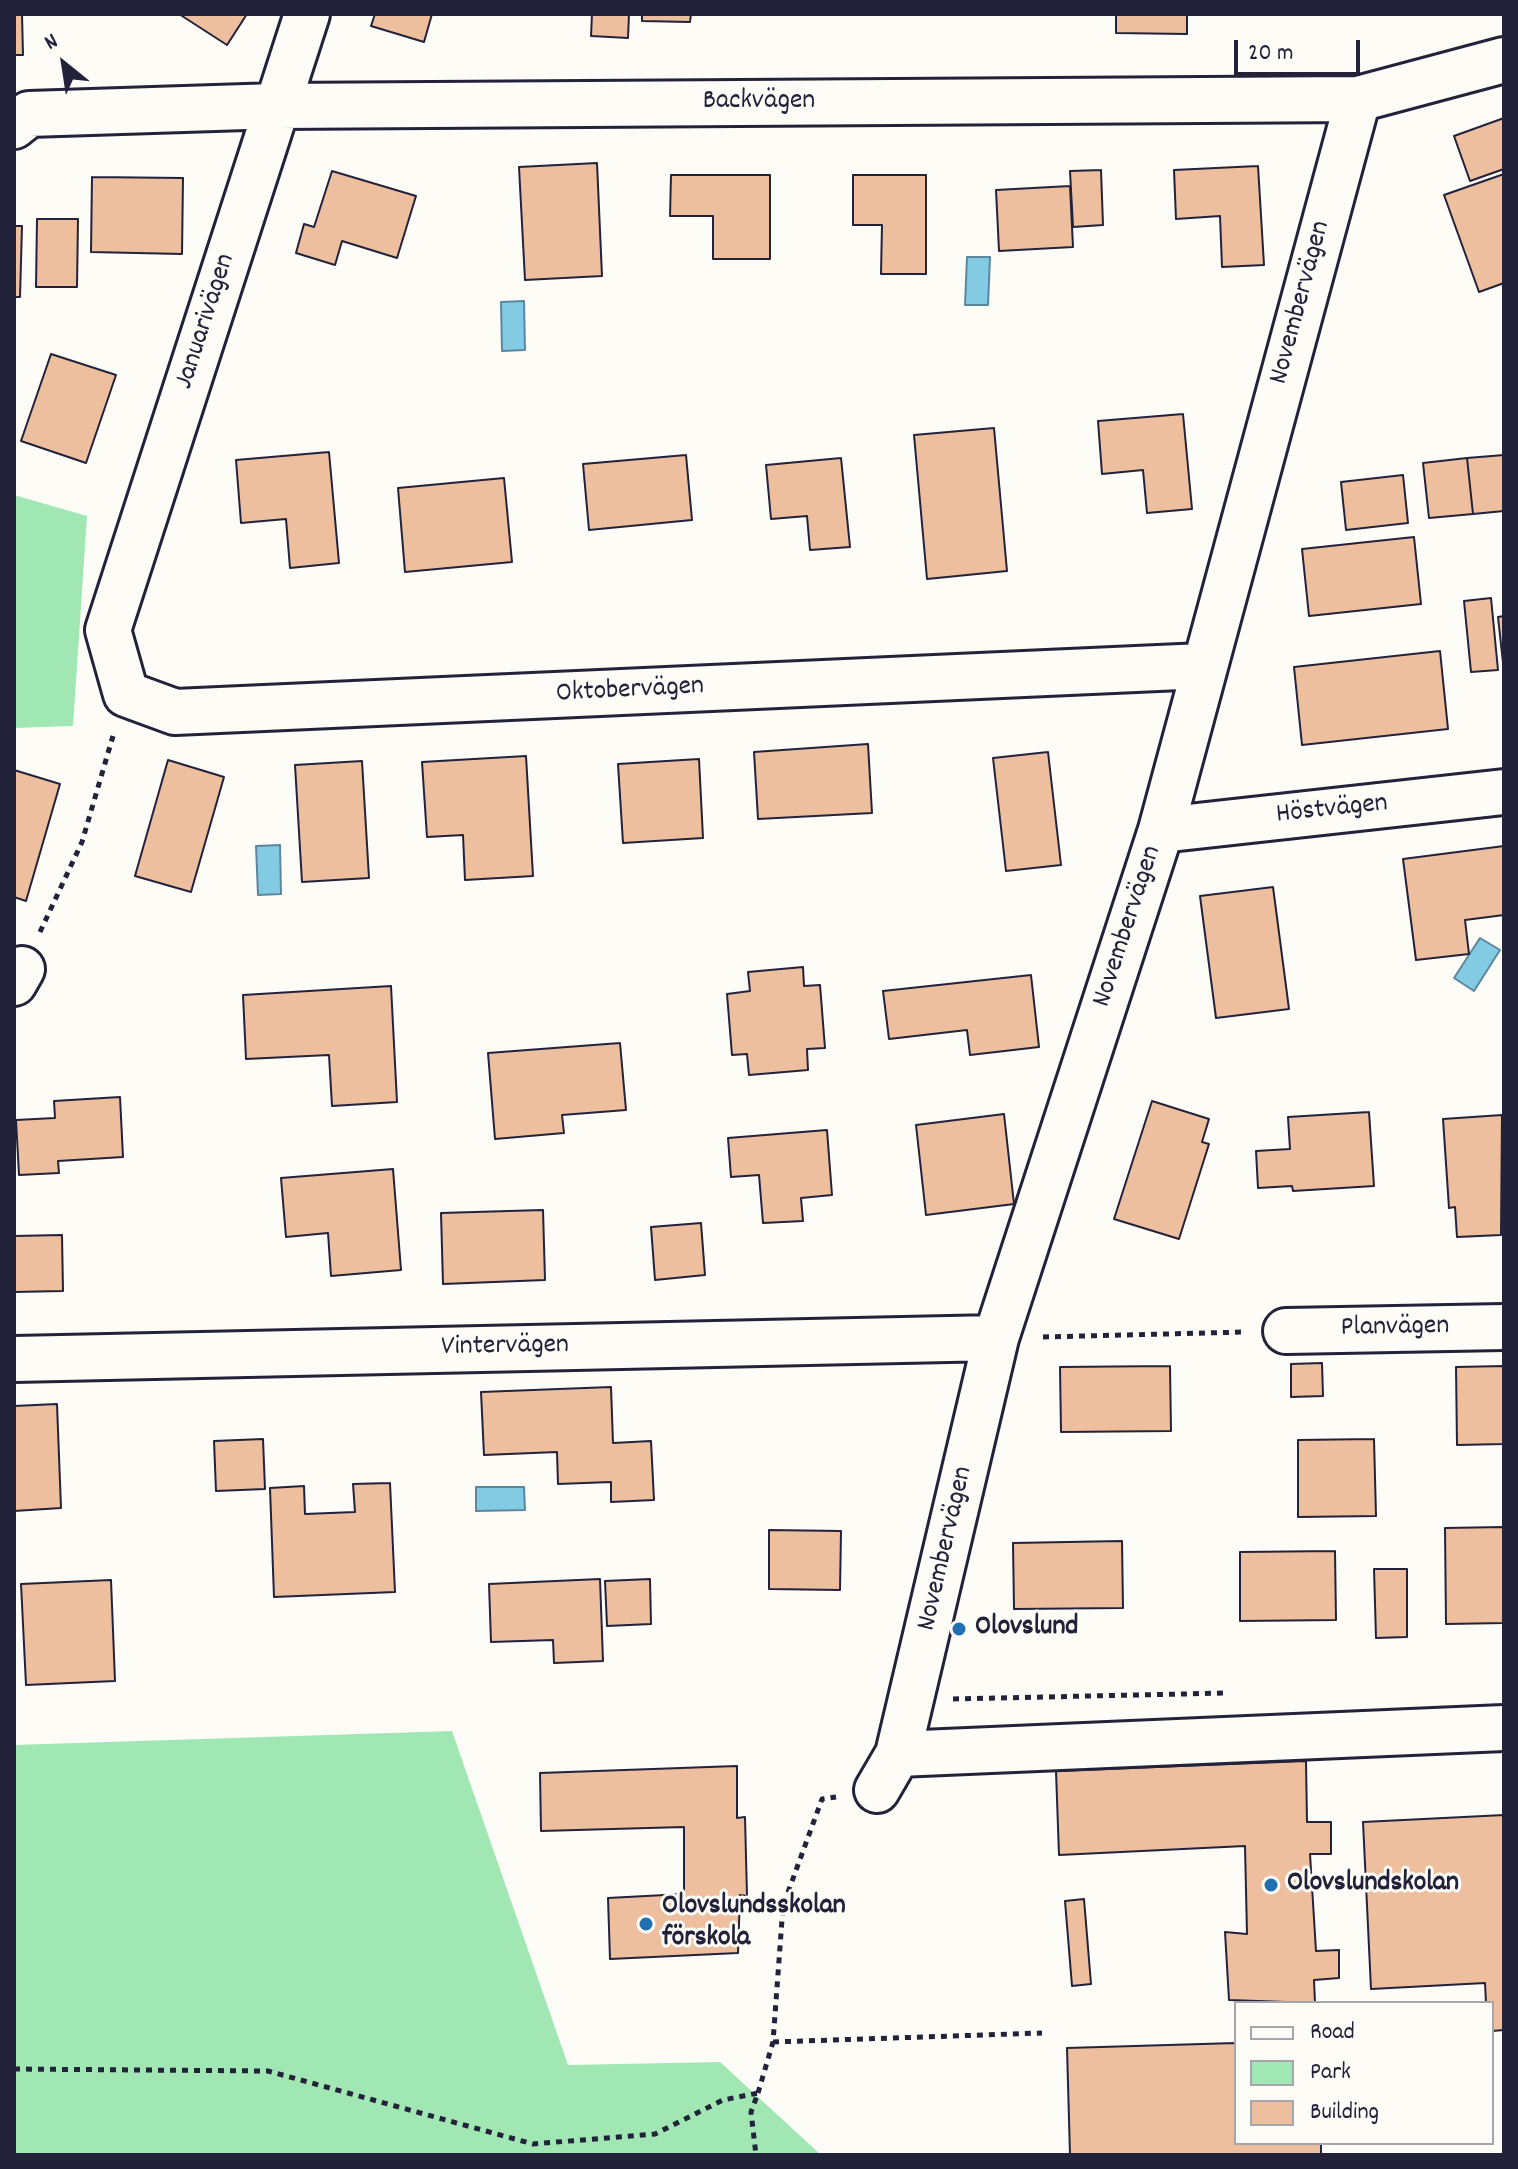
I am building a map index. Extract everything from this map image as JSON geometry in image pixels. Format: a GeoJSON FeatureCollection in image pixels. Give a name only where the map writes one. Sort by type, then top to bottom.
{"type":"FeatureCollection","features":[{"type":"Feature","properties":{"kind":"street","name":"Januarivägen"},"geometry":{"type":"LineString","coordinates":[[126,694],[108,630],[307,14]]}},
{"type":"Feature","properties":{"kind":"street","name":"Backvägen"},"geometry":{"type":"LineString","coordinates":[[14,126],[29,114],[277,106],[1358,99],[1504,60]]}},
{"type":"Feature","properties":{"kind":"street","name":"Novembervägen"},"geometry":{"type":"LineString","coordinates":[[887,1772],[912,1700],[998,1331],[1161,830],[1358,99]]}},
{"type":"Feature","properties":{"kind":"street","name":"Oktobervägen"},"geometry":{"type":"LineString","coordinates":[[126,694],[175,712],[1203,666]]}},
{"type":"Feature","properties":{"kind":"street","name":"Höstvägen"},"geometry":{"type":"LineString","coordinates":[[1161,830],[1504,792]]}},
{"type":"Feature","properties":{"kind":"street","name":"Planvägen"},"geometry":{"type":"LineString","coordinates":[[1286,1331],[1504,1327]]}},
{"type":"Feature","properties":{"kind":"street","name":"Vintervägen"},"geometry":{"type":"LineString","coordinates":[[14,1359],[998,1331]]}},
{"type":"Feature","properties":{"kind":"street"},"geometry":{"type":"LineString","coordinates":[[887,1772],[1504,1728]]}},
{"type":"Feature","properties":{"kind":"path"},"geometry":{"type":"LineString","coordinates":[[17,974],[82,842],[126,694]]}},
{"type":"Feature","properties":{"kind":"path"},"geometry":{"type":"LineString","coordinates":[[998,1331],[1051,1337],[1286,1331]]}},
{"type":"Feature","properties":{"kind":"path"},"geometry":{"type":"LineString","coordinates":[[912,1700],[1236,1692]]}},
{"type":"Feature","properties":{"kind":"path"},"geometry":{"type":"LineString","coordinates":[[756,2155],[751,2112],[773,2042],[783,1906],[806,1837],[822,1799],[887,1772]]}},
{"type":"Feature","properties":{"kind":"path"},"geometry":{"type":"LineString","coordinates":[[773,2042],[1042,2033]]}},
{"type":"Feature","properties":{"kind":"path"},"geometry":{"type":"LineString","coordinates":[[14,2069],[268,2071],[533,2144],[655,2134],[723,2100],[758,2093]]}},
{"type":"Feature","properties":{"kind":"green space"},"geometry":{"type":"Polygon","coordinates":[[[14,495],[87,516],[73,726],[14,728],[14,495]]]}},
{"type":"Feature","properties":{"kind":"green space"},"geometry":{"type":"Polygon","coordinates":[[[452,1731],[568,2065],[720,2062],[821,2155],[14,2155],[14,1745],[452,1731]]]}},
{"type":"Feature","properties":{"kind":"water"},"geometry":{"type":"Polygon","coordinates":[[[967,257],[990,257],[988,305],[965,305],[967,257]]]}},
{"type":"Feature","properties":{"kind":"water"},"geometry":{"type":"Polygon","coordinates":[[[524,301],[525,350],[502,351],[501,302],[524,301]]]}},
{"type":"Feature","properties":{"kind":"water"},"geometry":{"type":"Polygon","coordinates":[[[280,845],[281,894],[258,895],[256,846],[280,845]]]}},
{"type":"Feature","properties":{"kind":"water"},"geometry":{"type":"Polygon","coordinates":[[[1480,938],[1500,950],[1474,991],[1454,978],[1480,938]]]}},
{"type":"Feature","properties":{"kind":"water"},"geometry":{"type":"Polygon","coordinates":[[[476,1487],[524,1487],[525,1510],[476,1511],[476,1487]]]}},
{"type":"Feature","properties":{"kind":"building"},"geometry":{"type":"Polygon","coordinates":[[[14,14],[22,14],[23,55],[14,55],[14,14]]]}},
{"type":"Feature","properties":{"kind":"building"},"geometry":{"type":"Polygon","coordinates":[[[179,14],[247,14],[227,45],[179,14]]]}},
{"type":"Feature","properties":{"kind":"building"},"geometry":{"type":"Polygon","coordinates":[[[375,14],[432,14],[424,42],[371,26],[375,14]]]}},
{"type":"Feature","properties":{"kind":"building"},"geometry":{"type":"Polygon","coordinates":[[[592,14],[629,14],[628,38],[591,36],[592,14]]]}},
{"type":"Feature","properties":{"kind":"building"},"geometry":{"type":"Polygon","coordinates":[[[642,14],[691,14],[690,22],[642,21],[642,14]]]}},
{"type":"Feature","properties":{"kind":"building"},"geometry":{"type":"Polygon","coordinates":[[[1116,14],[1187,14],[1187,34],[1116,33],[1116,14]]]}},
{"type":"Feature","properties":{"kind":"building"},"geometry":{"type":"Polygon","coordinates":[[[1504,118],[1504,169],[1470,181],[1454,136],[1504,118]]]}},
{"type":"Feature","properties":{"kind":"building"},"geometry":{"type":"Polygon","coordinates":[[[597,163],[602,276],[525,280],[519,167],[597,163]]]}},
{"type":"Feature","properties":{"kind":"building"},"geometry":{"type":"Polygon","coordinates":[[[1258,166],[1264,265],[1222,267],[1220,216],[1176,219],[1174,170],[1258,166]]]}},
{"type":"Feature","properties":{"kind":"building"},"geometry":{"type":"Polygon","coordinates":[[[1101,170],[1103,225],[1073,227],[1070,171],[1101,170]]]}},
{"type":"Feature","properties":{"kind":"building"},"geometry":{"type":"Polygon","coordinates":[[[332,171],[416,196],[397,258],[342,241],[335,265],[296,253],[304,224],[314,227],[332,171]]]}},
{"type":"Feature","properties":{"kind":"building"},"geometry":{"type":"Polygon","coordinates":[[[1504,174],[1504,283],[1479,292],[1444,195],[1504,174]]]}},
{"type":"Feature","properties":{"kind":"building"},"geometry":{"type":"Polygon","coordinates":[[[671,175],[770,175],[770,259],[713,259],[713,216],[670,216],[671,175]]]}},
{"type":"Feature","properties":{"kind":"building"},"geometry":{"type":"Polygon","coordinates":[[[853,175],[926,175],[926,274],[881,274],[882,225],[853,225],[853,175]]]}},
{"type":"Feature","properties":{"kind":"building"},"geometry":{"type":"Polygon","coordinates":[[[92,177],[183,178],[182,254],[91,252],[92,177]]]}},
{"type":"Feature","properties":{"kind":"building"},"geometry":{"type":"Polygon","coordinates":[[[1070,186],[1073,247],[999,251],[996,190],[1070,186]]]}},
{"type":"Feature","properties":{"kind":"building"},"geometry":{"type":"Polygon","coordinates":[[[37,219],[78,219],[77,287],[36,287],[37,219]]]}},
{"type":"Feature","properties":{"kind":"building"},"geometry":{"type":"Polygon","coordinates":[[[14,226],[22,226],[20,297],[14,297],[14,226]]]}},
{"type":"Feature","properties":{"kind":"building"},"geometry":{"type":"Polygon","coordinates":[[[51,354],[116,375],[86,463],[21,441],[51,354]]]}},
{"type":"Feature","properties":{"kind":"building"},"geometry":{"type":"Polygon","coordinates":[[[1183,414],[1192,509],[1147,513],[1143,470],[1102,474],[1098,421],[1183,414]]]}},
{"type":"Feature","properties":{"kind":"building"},"geometry":{"type":"Polygon","coordinates":[[[994,428],[1007,571],[927,579],[914,435],[994,428]]]}},
{"type":"Feature","properties":{"kind":"building"},"geometry":{"type":"Polygon","coordinates":[[[329,452],[339,563],[290,568],[286,519],[241,523],[236,460],[329,452]]]}},
{"type":"Feature","properties":{"kind":"building"},"geometry":{"type":"Polygon","coordinates":[[[686,455],[692,520],[589,530],[583,464],[686,455]]]}},
{"type":"Feature","properties":{"kind":"building"},"geometry":{"type":"Polygon","coordinates":[[[1504,455],[1504,511],[1473,514],[1467,458],[1504,455]]]}},
{"type":"Feature","properties":{"kind":"building"},"geometry":{"type":"Polygon","coordinates":[[[841,458],[850,547],[810,550],[807,516],[771,519],[766,465],[841,458]]]}},
{"type":"Feature","properties":{"kind":"building"},"geometry":{"type":"Polygon","coordinates":[[[1467,458],[1473,514],[1429,518],[1423,463],[1467,458]]]}},
{"type":"Feature","properties":{"kind":"building"},"geometry":{"type":"Polygon","coordinates":[[[1403,475],[1408,523],[1346,530],[1341,482],[1403,475]]]}},
{"type":"Feature","properties":{"kind":"building"},"geometry":{"type":"Polygon","coordinates":[[[504,478],[512,562],[405,572],[398,488],[504,478]]]}},
{"type":"Feature","properties":{"kind":"building"},"geometry":{"type":"Polygon","coordinates":[[[1414,537],[1421,604],[1309,616],[1302,549],[1414,537]]]}},
{"type":"Feature","properties":{"kind":"building"},"geometry":{"type":"Polygon","coordinates":[[[1491,598],[1498,670],[1471,672],[1464,601],[1491,598]]]}},
{"type":"Feature","properties":{"kind":"building"},"geometry":{"type":"Polygon","coordinates":[[[1504,616],[1504,672],[1498,617],[1504,616]]]}},
{"type":"Feature","properties":{"kind":"building"},"geometry":{"type":"Polygon","coordinates":[[[1440,651],[1448,729],[1302,745],[1294,667],[1440,651]]]}},
{"type":"Feature","properties":{"kind":"building"},"geometry":{"type":"Polygon","coordinates":[[[868,744],[872,813],[758,819],[754,752],[868,744]]]}},
{"type":"Feature","properties":{"kind":"building"},"geometry":{"type":"Polygon","coordinates":[[[1048,752],[1061,865],[1006,871],[993,758],[1048,752]]]}},
{"type":"Feature","properties":{"kind":"building"},"geometry":{"type":"Polygon","coordinates":[[[526,756],[533,876],[465,880],[463,835],[427,837],[422,762],[526,756]]]}},
{"type":"Feature","properties":{"kind":"building"},"geometry":{"type":"Polygon","coordinates":[[[699,759],[703,838],[623,843],[618,764],[699,759]]]}},
{"type":"Feature","properties":{"kind":"building"},"geometry":{"type":"Polygon","coordinates":[[[168,760],[224,777],[191,892],[135,876],[168,760]]]}},
{"type":"Feature","properties":{"kind":"building"},"geometry":{"type":"Polygon","coordinates":[[[362,761],[369,878],[302,882],[295,765],[362,761]]]}},
{"type":"Feature","properties":{"kind":"building"},"geometry":{"type":"Polygon","coordinates":[[[14,770],[60,784],[26,901],[14,897],[14,770]]]}},
{"type":"Feature","properties":{"kind":"building"},"geometry":{"type":"Polygon","coordinates":[[[1504,846],[1504,915],[1465,920],[1469,954],[1416,960],[1403,859],[1504,846]]]}},
{"type":"Feature","properties":{"kind":"building"},"geometry":{"type":"Polygon","coordinates":[[[1273,887],[1289,1009],[1216,1018],[1200,896],[1273,887]]]}},
{"type":"Feature","properties":{"kind":"building"},"geometry":{"type":"Polygon","coordinates":[[[803,967],[804,986],[820,985],[825,1048],[807,1049],[808,1070],[749,1075],[747,1054],[732,1055],[727,994],[750,991],[748,972],[803,967]]]}},
{"type":"Feature","properties":{"kind":"building"},"geometry":{"type":"Polygon","coordinates":[[[1031,975],[1039,1047],[970,1055],[967,1030],[889,1039],[883,991],[1031,975]]]}},
{"type":"Feature","properties":{"kind":"building"},"geometry":{"type":"Polygon","coordinates":[[[391,986],[397,1102],[332,1106],[329,1055],[246,1059],[243,995],[391,986]]]}},
{"type":"Feature","properties":{"kind":"building"},"geometry":{"type":"Polygon","coordinates":[[[620,1043],[626,1110],[562,1115],[564,1133],[495,1139],[488,1053],[620,1043]]]}},
{"type":"Feature","properties":{"kind":"building"},"geometry":{"type":"Polygon","coordinates":[[[120,1097],[123,1157],[58,1161],[59,1173],[19,1175],[16,1120],[55,1118],[54,1101],[120,1097]]]}},
{"type":"Feature","properties":{"kind":"building"},"geometry":{"type":"Polygon","coordinates":[[[1152,1101],[1209,1119],[1202,1142],[1209,1144],[1179,1239],[1114,1219],[1152,1101]]]}},
{"type":"Feature","properties":{"kind":"building"},"geometry":{"type":"Polygon","coordinates":[[[1369,1112],[1374,1186],[1293,1191],[1292,1186],[1258,1188],[1256,1151],[1290,1149],[1288,1117],[1369,1112]]]}},
{"type":"Feature","properties":{"kind":"building"},"geometry":{"type":"Polygon","coordinates":[[[1004,1114],[1014,1204],[926,1215],[916,1125],[1004,1114]]]}},
{"type":"Feature","properties":{"kind":"building"},"geometry":{"type":"Polygon","coordinates":[[[1502,1115],[1501,1235],[1457,1237],[1455,1207],[1449,1208],[1443,1119],[1502,1115]]]}},
{"type":"Feature","properties":{"kind":"building"},"geometry":{"type":"Polygon","coordinates":[[[827,1130],[832,1195],[801,1198],[803,1221],[763,1223],[759,1175],[731,1177],[728,1138],[827,1130]]]}},
{"type":"Feature","properties":{"kind":"building"},"geometry":{"type":"Polygon","coordinates":[[[393,1169],[401,1270],[331,1276],[328,1233],[286,1237],[281,1178],[393,1169]]]}},
{"type":"Feature","properties":{"kind":"building"},"geometry":{"type":"Polygon","coordinates":[[[543,1210],[545,1280],[443,1284],[441,1213],[543,1210]]]}},
{"type":"Feature","properties":{"kind":"building"},"geometry":{"type":"Polygon","coordinates":[[[701,1223],[705,1275],[655,1280],[651,1227],[701,1223]]]}},
{"type":"Feature","properties":{"kind":"building"},"geometry":{"type":"Polygon","coordinates":[[[62,1235],[63,1291],[14,1292],[14,1236],[62,1235]]]}},
{"type":"Feature","properties":{"kind":"building"},"geometry":{"type":"Polygon","coordinates":[[[1322,1363],[1323,1396],[1291,1397],[1291,1364],[1322,1363]]]}},
{"type":"Feature","properties":{"kind":"building"},"geometry":{"type":"Polygon","coordinates":[[[1170,1366],[1171,1431],[1061,1432],[1060,1367],[1170,1366]]]}},
{"type":"Feature","properties":{"kind":"building"},"geometry":{"type":"Polygon","coordinates":[[[1504,1366],[1504,1444],[1457,1445],[1456,1367],[1504,1366]]]}},
{"type":"Feature","properties":{"kind":"building"},"geometry":{"type":"Polygon","coordinates":[[[611,1387],[613,1443],[651,1441],[654,1500],[611,1502],[611,1482],[558,1484],[557,1452],[484,1455],[481,1392],[611,1387]]]}},
{"type":"Feature","properties":{"kind":"building"},"geometry":{"type":"Polygon","coordinates":[[[57,1404],[61,1508],[14,1511],[14,1406],[57,1404]]]}},
{"type":"Feature","properties":{"kind":"building"},"geometry":{"type":"Polygon","coordinates":[[[263,1439],[265,1489],[216,1491],[214,1441],[263,1439]]]}},
{"type":"Feature","properties":{"kind":"building"},"geometry":{"type":"Polygon","coordinates":[[[1374,1439],[1376,1516],[1298,1517],[1298,1440],[1374,1439]]]}},
{"type":"Feature","properties":{"kind":"building"},"geometry":{"type":"Polygon","coordinates":[[[390,1483],[395,1592],[274,1597],[270,1488],[304,1486],[305,1514],[355,1512],[353,1484],[390,1483]]]}},
{"type":"Feature","properties":{"kind":"building"},"geometry":{"type":"Polygon","coordinates":[[[1504,1527],[1504,1623],[1446,1624],[1445,1528],[1504,1527]]]}},
{"type":"Feature","properties":{"kind":"building"},"geometry":{"type":"Polygon","coordinates":[[[769,1530],[841,1531],[840,1590],[769,1589],[769,1530]]]}},
{"type":"Feature","properties":{"kind":"building"},"geometry":{"type":"Polygon","coordinates":[[[1122,1541],[1123,1608],[1014,1609],[1013,1543],[1122,1541]]]}},
{"type":"Feature","properties":{"kind":"building"},"geometry":{"type":"Polygon","coordinates":[[[1335,1551],[1336,1620],[1240,1621],[1240,1552],[1335,1551]]]}},
{"type":"Feature","properties":{"kind":"building"},"geometry":{"type":"Polygon","coordinates":[[[1374,1569],[1407,1569],[1407,1637],[1376,1638],[1374,1569]]]}},
{"type":"Feature","properties":{"kind":"building"},"geometry":{"type":"Polygon","coordinates":[[[600,1579],[603,1661],[554,1663],[553,1640],[491,1642],[489,1584],[600,1579]]]}},
{"type":"Feature","properties":{"kind":"building"},"geometry":{"type":"Polygon","coordinates":[[[650,1579],[651,1624],[607,1626],[605,1581],[650,1579]]]}},
{"type":"Feature","properties":{"kind":"building"},"geometry":{"type":"Polygon","coordinates":[[[111,1580],[115,1681],[26,1685],[21,1584],[111,1580]]]}},
{"type":"Feature","properties":{"kind":"building"},"geometry":{"type":"Polygon","coordinates":[[[1306,1761],[1307,1822],[1331,1822],[1331,1854],[1310,1854],[1316,1951],[1339,1950],[1339,1978],[1314,1980],[1315,2001],[1229,2000],[1225,1932],[1247,1934],[1245,1846],[1059,1855],[1056,1771],[1306,1761]]]}},
{"type":"Feature","properties":{"kind":"building"},"geometry":{"type":"Polygon","coordinates":[[[737,1766],[737,1818],[745,1817],[747,1896],[740,1895],[738,1953],[610,1959],[608,1898],[684,1894],[684,1827],[541,1831],[540,1773],[737,1766]]]}},
{"type":"Feature","properties":{"kind":"building"},"geometry":{"type":"Polygon","coordinates":[[[1504,1815],[1504,2030],[1494,2031],[1494,2001],[1486,2001],[1485,1983],[1371,1989],[1363,1822],[1504,1815]]]}},
{"type":"Feature","properties":{"kind":"building"},"geometry":{"type":"Polygon","coordinates":[[[1084,1899],[1091,1984],[1072,1986],[1065,1901],[1084,1899]]]}},
{"type":"Feature","properties":{"kind":"building"},"geometry":{"type":"Polygon","coordinates":[[[1234,2043],[1234,2145],[1321,2145],[1321,2155],[1070,2155],[1067,2048],[1234,2043]]]}},
{"type":"Feature","properties":{"kind":"place","name":"Olovslund"},"geometry":{"type":"Point","coordinates":[959,1629]}},
{"type":"Feature","properties":{"kind":"place","name":"Olovslundskolan"},"geometry":{"type":"Point","coordinates":[1271,1885]}},
{"type":"Feature","properties":{"kind":"place","name":"Olovslundsskolan förskola"},"geometry":{"type":"Point","coordinates":[646,1924]}}]}
